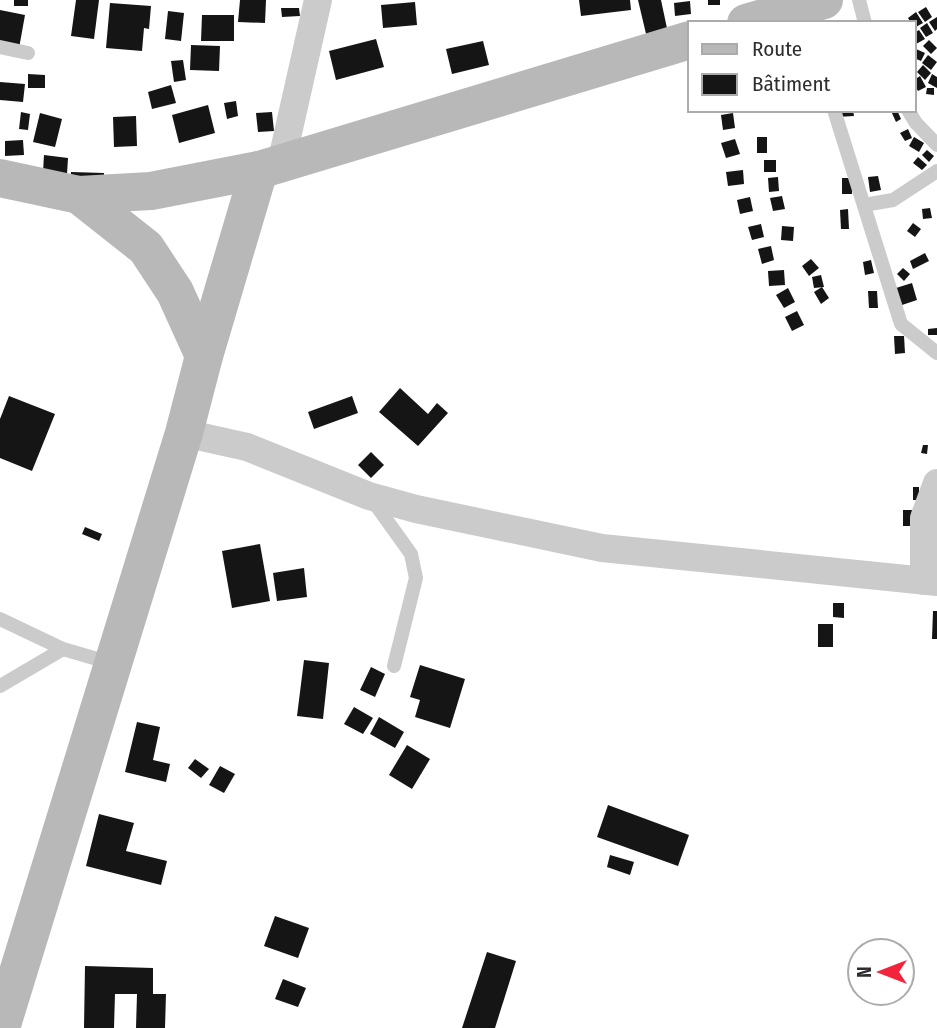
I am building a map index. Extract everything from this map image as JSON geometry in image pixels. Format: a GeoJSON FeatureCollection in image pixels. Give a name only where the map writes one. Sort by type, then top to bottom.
{"type":"FeatureCollection","features":[{"type":"Feature","properties":{"kind":"street"},"geometry":{"type":"LineString","coordinates":[[1,1028],[184,433],[204,356],[270,167],[318,0]]}},
{"type":"Feature","properties":{"kind":"street"},"geometry":{"type":"LineString","coordinates":[[752,14],[816,6]]}},
{"type":"Feature","properties":{"kind":"street"},"geometry":{"type":"LineString","coordinates":[[0,178],[79,195],[151,191],[270,167],[688,41]]}},
{"type":"Feature","properties":{"kind":"street"},"geometry":{"type":"LineString","coordinates":[[79,195],[146,248],[175,292],[204,356]]}},
{"type":"Feature","properties":{"kind":"street"},"geometry":{"type":"LineString","coordinates":[[184,433],[247,447],[369,496],[416,509],[602,548],[931,581],[924,518],[937,483]]}},
{"type":"Feature","properties":{"kind":"lane"},"geometry":{"type":"LineString","coordinates":[[859,0],[864,21]]}},
{"type":"Feature","properties":{"kind":"lane"},"geometry":{"type":"LineString","coordinates":[[0,47],[28,52]]}},
{"type":"Feature","properties":{"kind":"lane"},"geometry":{"type":"LineString","coordinates":[[835,112],[901,324],[937,353]]}},
{"type":"Feature","properties":{"kind":"lane"},"geometry":{"type":"LineString","coordinates":[[909,112],[937,145]]}},
{"type":"Feature","properties":{"kind":"lane"},"geometry":{"type":"LineString","coordinates":[[864,205],[892,200],[937,171]]}},
{"type":"Feature","properties":{"kind":"lane"},"geometry":{"type":"LineString","coordinates":[[369,496],[411,554],[416,578],[394,666]]}},
{"type":"Feature","properties":{"kind":"lane"},"geometry":{"type":"LineString","coordinates":[[0,619],[64,649],[113,663]]}},
{"type":"Feature","properties":{"kind":"lane"},"geometry":{"type":"LineString","coordinates":[[0,686],[64,649]]}},
{"type":"Feature","properties":{"kind":"building"},"geometry":{"type":"Polygon","coordinates":[[[14,0],[28,0],[28,6],[14,6],[14,0]]]}},
{"type":"Feature","properties":{"kind":"building"},"geometry":{"type":"Polygon","coordinates":[[[76,0],[99,0],[94,39],[71,36],[76,0]]]}},
{"type":"Feature","properties":{"kind":"building"},"geometry":{"type":"Polygon","coordinates":[[[240,0],[266,0],[265,23],[238,22],[240,0]]]}},
{"type":"Feature","properties":{"kind":"building"},"geometry":{"type":"Polygon","coordinates":[[[579,0],[630,0],[631,10],[581,16],[579,0]]]}},
{"type":"Feature","properties":{"kind":"building"},"geometry":{"type":"Polygon","coordinates":[[[638,0],[661,0],[668,33],[647,38],[638,0]]]}},
{"type":"Feature","properties":{"kind":"building"},"geometry":{"type":"Polygon","coordinates":[[[708,0],[720,0],[720,5],[708,5],[708,0]]]}},
{"type":"Feature","properties":{"kind":"building"},"geometry":{"type":"Polygon","coordinates":[[[690,1],[691,14],[675,16],[674,3],[690,1]]]}},
{"type":"Feature","properties":{"kind":"building"},"geometry":{"type":"Polygon","coordinates":[[[415,2],[417,25],[383,28],[381,5],[415,2]]]}},
{"type":"Feature","properties":{"kind":"building"},"geometry":{"type":"Polygon","coordinates":[[[110,3],[151,6],[149,29],[144,28],[142,51],[106,48],[110,3]]]}},
{"type":"Feature","properties":{"kind":"building"},"geometry":{"type":"Polygon","coordinates":[[[926,7],[932,17],[925,22],[918,12],[926,7]]]}},
{"type":"Feature","properties":{"kind":"building"},"geometry":{"type":"Polygon","coordinates":[[[281,8],[299,8],[300,16],[282,17],[281,8]]]}},
{"type":"Feature","properties":{"kind":"building"},"geometry":{"type":"Polygon","coordinates":[[[0,10],[25,15],[18,54],[0,51],[0,10]]]}},
{"type":"Feature","properties":{"kind":"building"},"geometry":{"type":"Polygon","coordinates":[[[168,11],[184,13],[181,41],[165,39],[168,11]]]}},
{"type":"Feature","properties":{"kind":"building"},"geometry":{"type":"Polygon","coordinates":[[[916,12],[923,23],[916,27],[916,21],[910,21],[908,18],[916,12]]]}},
{"type":"Feature","properties":{"kind":"building"},"geometry":{"type":"Polygon","coordinates":[[[202,15],[234,15],[234,41],[201,41],[202,15]]]}},
{"type":"Feature","properties":{"kind":"building"},"geometry":{"type":"Polygon","coordinates":[[[937,17],[937,29],[935,31],[929,22],[937,17]]]}},
{"type":"Feature","properties":{"kind":"building"},"geometry":{"type":"Polygon","coordinates":[[[927,23],[933,33],[926,37],[920,28],[927,23]]]}},
{"type":"Feature","properties":{"kind":"building"},"geometry":{"type":"Polygon","coordinates":[[[919,30],[925,39],[916,44],[916,32],[919,30]]]}},
{"type":"Feature","properties":{"kind":"building"},"geometry":{"type":"Polygon","coordinates":[[[376,39],[384,67],[336,80],[329,51],[376,39]]]}},
{"type":"Feature","properties":{"kind":"building"},"geometry":{"type":"Polygon","coordinates":[[[929,40],[937,48],[931,54],[923,46],[929,40]]]}},
{"type":"Feature","properties":{"kind":"building"},"geometry":{"type":"Polygon","coordinates":[[[483,41],[489,65],[452,74],[446,49],[483,41]]]}},
{"type":"Feature","properties":{"kind":"building"},"geometry":{"type":"Polygon","coordinates":[[[191,45],[220,46],[219,71],[190,70],[191,45]]]}},
{"type":"Feature","properties":{"kind":"building"},"geometry":{"type":"Polygon","coordinates":[[[916,49],[925,53],[921,61],[916,59],[916,49]]]}},
{"type":"Feature","properties":{"kind":"building"},"geometry":{"type":"Polygon","coordinates":[[[928,55],[937,62],[931,70],[922,63],[928,55]]]}},
{"type":"Feature","properties":{"kind":"building"},"geometry":{"type":"Polygon","coordinates":[[[183,60],[186,80],[174,82],[171,61],[183,60]]]}},
{"type":"Feature","properties":{"kind":"building"},"geometry":{"type":"Polygon","coordinates":[[[923,65],[931,73],[925,80],[917,72],[923,65]]]}},
{"type":"Feature","properties":{"kind":"building"},"geometry":{"type":"Polygon","coordinates":[[[28,74],[45,75],[45,88],[28,88],[28,74]]]}},
{"type":"Feature","properties":{"kind":"building"},"geometry":{"type":"Polygon","coordinates":[[[932,74],[937,77],[937,88],[928,83],[932,74]]]}},
{"type":"Feature","properties":{"kind":"building"},"geometry":{"type":"Polygon","coordinates":[[[920,76],[926,87],[918,91],[916,79],[920,76]]]}},
{"type":"Feature","properties":{"kind":"building"},"geometry":{"type":"Polygon","coordinates":[[[0,82],[25,84],[23,102],[0,100],[0,82]]]}},
{"type":"Feature","properties":{"kind":"building"},"geometry":{"type":"Polygon","coordinates":[[[171,85],[176,103],[152,109],[148,92],[171,85]]]}},
{"type":"Feature","properties":{"kind":"building"},"geometry":{"type":"Polygon","coordinates":[[[927,88],[934,88],[934,95],[926,94],[927,88]]]}},
{"type":"Feature","properties":{"kind":"building"},"geometry":{"type":"Polygon","coordinates":[[[236,101],[238,116],[227,119],[224,103],[236,101]]]}},
{"type":"Feature","properties":{"kind":"building"},"geometry":{"type":"Polygon","coordinates":[[[208,105],[215,133],[179,143],[172,115],[208,105]]]}},
{"type":"Feature","properties":{"kind":"building"},"geometry":{"type":"Polygon","coordinates":[[[21,112],[30,114],[28,130],[19,129],[21,112]]]}},
{"type":"Feature","properties":{"kind":"building"},"geometry":{"type":"Polygon","coordinates":[[[272,112],[274,131],[258,132],[256,113],[272,112]]]}},
{"type":"Feature","properties":{"kind":"building"},"geometry":{"type":"Polygon","coordinates":[[[836,112],[853,112],[854,116],[837,117],[836,112]]]}},
{"type":"Feature","properties":{"kind":"building"},"geometry":{"type":"Polygon","coordinates":[[[891,112],[898,112],[901,119],[896,122],[891,112]]]}},
{"type":"Feature","properties":{"kind":"building"},"geometry":{"type":"Polygon","coordinates":[[[40,113],[62,119],[55,147],[33,142],[40,113]]]}},
{"type":"Feature","properties":{"kind":"building"},"geometry":{"type":"Polygon","coordinates":[[[733,113],[735,128],[723,130],[721,115],[733,113]]]}},
{"type":"Feature","properties":{"kind":"building"},"geometry":{"type":"Polygon","coordinates":[[[136,116],[137,146],[114,147],[113,117],[136,116]]]}},
{"type":"Feature","properties":{"kind":"building"},"geometry":{"type":"Polygon","coordinates":[[[908,129],[912,138],[905,141],[900,133],[908,129]]]}},
{"type":"Feature","properties":{"kind":"building"},"geometry":{"type":"Polygon","coordinates":[[[757,137],[767,137],[767,153],[757,153],[757,137]]]}},
{"type":"Feature","properties":{"kind":"building"},"geometry":{"type":"Polygon","coordinates":[[[914,137],[924,143],[919,152],[909,146],[914,137]]]}},
{"type":"Feature","properties":{"kind":"building"},"geometry":{"type":"Polygon","coordinates":[[[735,139],[740,154],[726,158],[721,143],[735,139]]]}},
{"type":"Feature","properties":{"kind":"building"},"geometry":{"type":"Polygon","coordinates":[[[23,140],[24,155],[5,156],[5,141],[23,140]]]}},
{"type":"Feature","properties":{"kind":"building"},"geometry":{"type":"Polygon","coordinates":[[[927,150],[934,156],[929,162],[922,155],[927,150]]]}},
{"type":"Feature","properties":{"kind":"building"},"geometry":{"type":"Polygon","coordinates":[[[44,155],[68,158],[67,174],[43,172],[44,155]]]}},
{"type":"Feature","properties":{"kind":"building"},"geometry":{"type":"Polygon","coordinates":[[[918,157],[927,165],[922,170],[913,163],[918,157]]]}},
{"type":"Feature","properties":{"kind":"building"},"geometry":{"type":"Polygon","coordinates":[[[764,160],[776,160],[776,172],[764,172],[764,160]]]}},
{"type":"Feature","properties":{"kind":"building"},"geometry":{"type":"Polygon","coordinates":[[[743,170],[744,184],[728,186],[726,172],[743,170]]]}},
{"type":"Feature","properties":{"kind":"building"},"geometry":{"type":"Polygon","coordinates":[[[71,172],[104,173],[104,187],[70,185],[71,172]]]}},
{"type":"Feature","properties":{"kind":"building"},"geometry":{"type":"Polygon","coordinates":[[[878,176],[881,190],[870,192],[868,177],[878,176]]]}},
{"type":"Feature","properties":{"kind":"building"},"geometry":{"type":"Polygon","coordinates":[[[778,177],[779,191],[769,192],[768,178],[778,177]]]}},
{"type":"Feature","properties":{"kind":"building"},"geometry":{"type":"Polygon","coordinates":[[[842,178],[852,178],[852,194],[842,194],[842,178]]]}},
{"type":"Feature","properties":{"kind":"building"},"geometry":{"type":"Polygon","coordinates":[[[782,196],[785,209],[773,211],[770,198],[782,196]]]}},
{"type":"Feature","properties":{"kind":"building"},"geometry":{"type":"Polygon","coordinates":[[[750,197],[753,211],[740,214],[737,200],[750,197]]]}},
{"type":"Feature","properties":{"kind":"building"},"geometry":{"type":"Polygon","coordinates":[[[930,208],[932,218],[923,219],[922,209],[930,208]]]}},
{"type":"Feature","properties":{"kind":"building"},"geometry":{"type":"Polygon","coordinates":[[[848,209],[849,229],[841,229],[840,210],[848,209]]]}},
{"type":"Feature","properties":{"kind":"building"},"geometry":{"type":"Polygon","coordinates":[[[913,223],[921,229],[915,237],[907,231],[913,223]]]}},
{"type":"Feature","properties":{"kind":"building"},"geometry":{"type":"Polygon","coordinates":[[[761,224],[764,237],[752,240],[748,227],[761,224]]]}},
{"type":"Feature","properties":{"kind":"building"},"geometry":{"type":"Polygon","coordinates":[[[782,226],[794,227],[793,241],[781,240],[782,226]]]}},
{"type":"Feature","properties":{"kind":"building"},"geometry":{"type":"Polygon","coordinates":[[[771,246],[774,260],[762,264],[758,249],[771,246]]]}},
{"type":"Feature","properties":{"kind":"building"},"geometry":{"type":"Polygon","coordinates":[[[925,253],[929,261],[913,269],[910,261],[925,253]]]}},
{"type":"Feature","properties":{"kind":"building"},"geometry":{"type":"Polygon","coordinates":[[[811,259],[819,268],[809,276],[802,266],[811,259]]]}},
{"type":"Feature","properties":{"kind":"building"},"geometry":{"type":"Polygon","coordinates":[[[871,260],[874,273],[865,275],[863,262],[871,260]]]}},
{"type":"Feature","properties":{"kind":"building"},"geometry":{"type":"Polygon","coordinates":[[[903,268],[910,274],[904,281],[897,274],[903,268]]]}},
{"type":"Feature","properties":{"kind":"building"},"geometry":{"type":"Polygon","coordinates":[[[784,270],[785,285],[769,286],[768,271],[784,270]]]}},
{"type":"Feature","properties":{"kind":"building"},"geometry":{"type":"Polygon","coordinates":[[[821,275],[824,287],[814,288],[812,277],[821,275]]]}},
{"type":"Feature","properties":{"kind":"building"},"geometry":{"type":"Polygon","coordinates":[[[912,283],[917,300],[902,305],[896,288],[912,283]]]}},
{"type":"Feature","properties":{"kind":"building"},"geometry":{"type":"Polygon","coordinates":[[[822,287],[829,298],[821,304],[814,292],[822,287]]]}},
{"type":"Feature","properties":{"kind":"building"},"geometry":{"type":"Polygon","coordinates":[[[788,288],[795,302],[784,308],[776,295],[788,288]]]}},
{"type":"Feature","properties":{"kind":"building"},"geometry":{"type":"Polygon","coordinates":[[[868,291],[877,291],[878,308],[869,308],[868,291]]]}},
{"type":"Feature","properties":{"kind":"building"},"geometry":{"type":"Polygon","coordinates":[[[797,311],[804,325],[792,331],[785,317],[797,311]]]}},
{"type":"Feature","properties":{"kind":"building"},"geometry":{"type":"Polygon","coordinates":[[[937,328],[937,335],[928,335],[928,329],[937,328]]]}},
{"type":"Feature","properties":{"kind":"building"},"geometry":{"type":"Polygon","coordinates":[[[894,336],[904,336],[905,353],[895,354],[894,336]]]}},
{"type":"Feature","properties":{"kind":"building"},"geometry":{"type":"Polygon","coordinates":[[[400,388],[428,414],[437,403],[448,413],[418,446],[379,412],[400,388]]]}},
{"type":"Feature","properties":{"kind":"building"},"geometry":{"type":"Polygon","coordinates":[[[9,396],[55,414],[32,471],[0,458],[0,419],[9,396]]]}},
{"type":"Feature","properties":{"kind":"building"},"geometry":{"type":"Polygon","coordinates":[[[352,396],[358,413],[314,429],[308,412],[352,396]]]}},
{"type":"Feature","properties":{"kind":"building"},"geometry":{"type":"Polygon","coordinates":[[[923,445],[928,445],[927,454],[921,453],[923,445]]]}},
{"type":"Feature","properties":{"kind":"building"},"geometry":{"type":"Polygon","coordinates":[[[371,452],[384,465],[371,478],[358,465],[371,452]]]}},
{"type":"Feature","properties":{"kind":"building"},"geometry":{"type":"Polygon","coordinates":[[[913,487],[919,487],[919,500],[913,500],[913,487]]]}},
{"type":"Feature","properties":{"kind":"building"},"geometry":{"type":"Polygon","coordinates":[[[903,510],[912,510],[912,526],[903,526],[903,510]]]}},
{"type":"Feature","properties":{"kind":"building"},"geometry":{"type":"Polygon","coordinates":[[[85,527],[102,534],[99,541],[82,534],[85,527]]]}},
{"type":"Feature","properties":{"kind":"building"},"geometry":{"type":"Polygon","coordinates":[[[260,544],[270,601],[232,608],[222,551],[260,544]]]}},
{"type":"Feature","properties":{"kind":"building"},"geometry":{"type":"Polygon","coordinates":[[[304,568],[307,597],[277,601],[273,573],[304,568]]]}},
{"type":"Feature","properties":{"kind":"building"},"geometry":{"type":"Polygon","coordinates":[[[833,603],[844,603],[844,618],[833,617],[833,603]]]}},
{"type":"Feature","properties":{"kind":"building"},"geometry":{"type":"Polygon","coordinates":[[[933,611],[937,611],[937,639],[932,639],[933,611]]]}},
{"type":"Feature","properties":{"kind":"building"},"geometry":{"type":"Polygon","coordinates":[[[818,624],[833,624],[833,647],[818,647],[818,624]]]}},
{"type":"Feature","properties":{"kind":"building"},"geometry":{"type":"Polygon","coordinates":[[[304,660],[329,663],[323,719],[297,716],[304,660]]]}},
{"type":"Feature","properties":{"kind":"building"},"geometry":{"type":"Polygon","coordinates":[[[420,665],[465,679],[450,728],[415,717],[420,700],[410,697],[420,665]]]}},
{"type":"Feature","properties":{"kind":"building"},"geometry":{"type":"Polygon","coordinates":[[[371,667],[385,674],[375,697],[360,690],[371,667]]]}},
{"type":"Feature","properties":{"kind":"building"},"geometry":{"type":"Polygon","coordinates":[[[354,707],[373,718],[363,734],[344,724],[354,707]]]}},
{"type":"Feature","properties":{"kind":"building"},"geometry":{"type":"Polygon","coordinates":[[[379,717],[404,732],[395,748],[370,734],[379,717]]]}},
{"type":"Feature","properties":{"kind":"building"},"geometry":{"type":"Polygon","coordinates":[[[137,722],[160,727],[153,760],[170,764],[166,782],[125,772],[137,722]]]}},
{"type":"Feature","properties":{"kind":"building"},"geometry":{"type":"Polygon","coordinates":[[[407,745],[430,759],[412,789],[389,775],[407,745]]]}},
{"type":"Feature","properties":{"kind":"building"},"geometry":{"type":"Polygon","coordinates":[[[195,759],[209,769],[201,778],[188,768],[195,759]]]}},
{"type":"Feature","properties":{"kind":"building"},"geometry":{"type":"Polygon","coordinates":[[[220,766],[235,774],[224,793],[209,785],[220,766]]]}},
{"type":"Feature","properties":{"kind":"building"},"geometry":{"type":"Polygon","coordinates":[[[608,805],[689,835],[678,866],[597,837],[608,805]]]}},
{"type":"Feature","properties":{"kind":"building"},"geometry":{"type":"Polygon","coordinates":[[[99,814],[134,823],[126,851],[167,861],[161,885],[86,866],[99,814]]]}},
{"type":"Feature","properties":{"kind":"building"},"geometry":{"type":"Polygon","coordinates":[[[610,855],[634,862],[630,875],[607,867],[610,855]]]}},
{"type":"Feature","properties":{"kind":"building"},"geometry":{"type":"Polygon","coordinates":[[[275,916],[309,928],[298,958],[264,946],[275,916]]]}},
{"type":"Feature","properties":{"kind":"building"},"geometry":{"type":"Polygon","coordinates":[[[487,952],[516,961],[495,1028],[462,1028],[487,952]]]}},
{"type":"Feature","properties":{"kind":"building"},"geometry":{"type":"Polygon","coordinates":[[[85,966],[153,968],[153,994],[166,994],[165,1028],[136,1028],[137,994],[115,994],[114,1028],[84,1028],[85,966]]]}},
{"type":"Feature","properties":{"kind":"building"},"geometry":{"type":"Polygon","coordinates":[[[283,979],[306,988],[298,1007],[275,999],[283,979]]]}}]}
